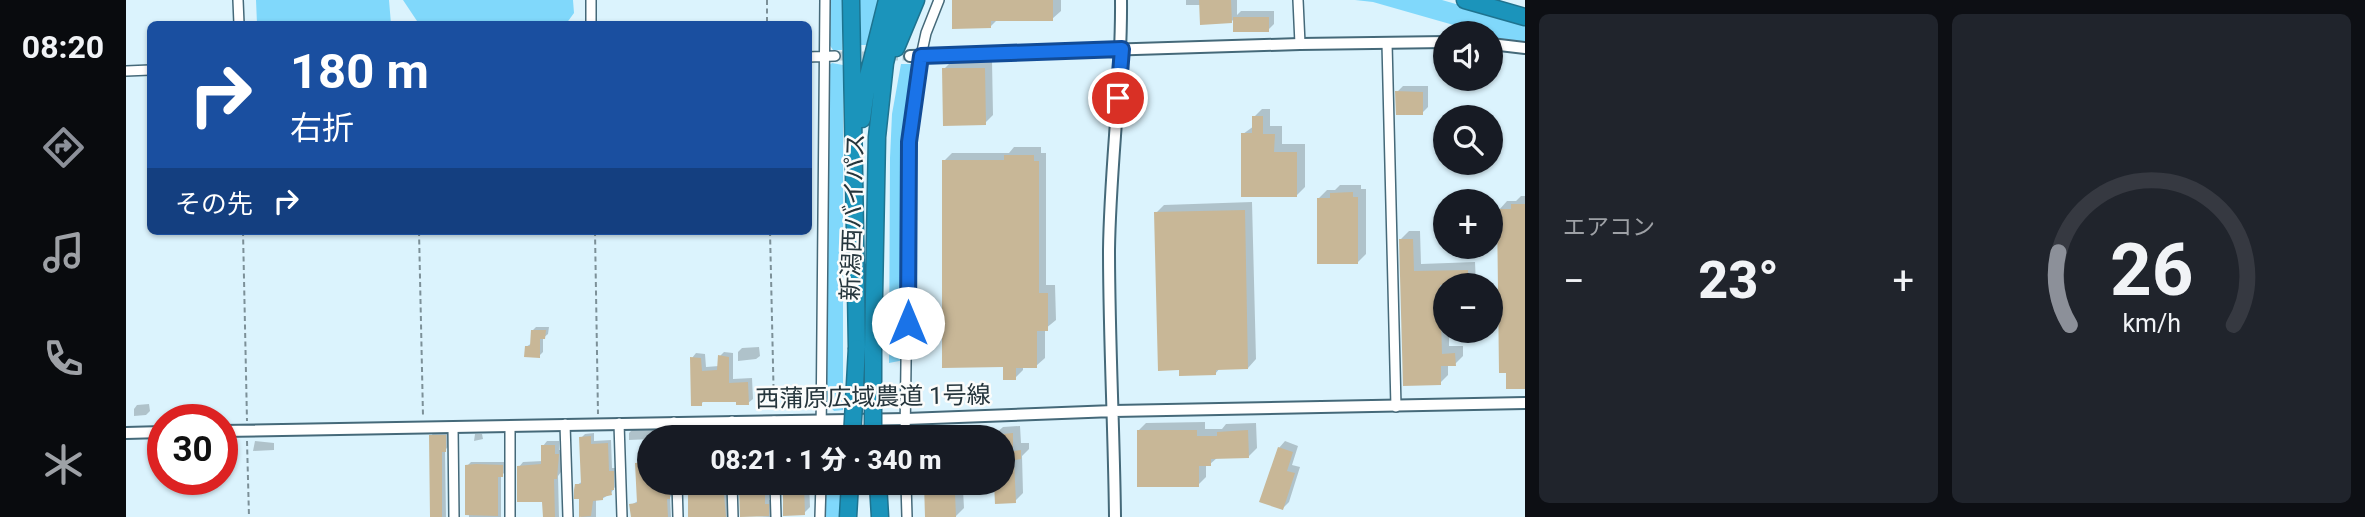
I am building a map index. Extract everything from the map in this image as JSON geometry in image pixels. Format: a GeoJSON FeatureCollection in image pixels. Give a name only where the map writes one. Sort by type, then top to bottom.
{"type":"FeatureCollection","features":[{"type":"Feature","properties":{"kind":"highway","name":"新潟西バイパス"},"geometry":{"type":"LineString","coordinates":[[851,0],[857,243],[874,425]]}},
{"type":"Feature","properties":{"kind":"highway"},"geometry":{"type":"LineString","coordinates":[[857,243],[863,105],[887,0]]}},
{"type":"Feature","properties":{"kind":"highway","name":"新潟西バイパス"},"geometry":{"type":"LineString","coordinates":[[856,425],[865,348],[881,101],[891,32],[900,0]]}},
{"type":"Feature","properties":{"kind":"highway"},"geometry":{"type":"LineString","coordinates":[[881,101],[901,35],[916,0]]}},
{"type":"Feature","properties":{"kind":"highway"},"geometry":{"type":"LineString","coordinates":[[1465,0],[1525,17]]}},
{"type":"Feature","properties":{"kind":"highway"},"geometry":{"type":"LineString","coordinates":[[848,517],[849,495]]}},
{"type":"Feature","properties":{"kind":"highway"},"geometry":{"type":"LineString","coordinates":[[858,495],[858,517]]}},
{"type":"Feature","properties":{"kind":"highway"},"geometry":{"type":"LineString","coordinates":[[873,517],[874,495]]}},
{"type":"Feature","properties":{"kind":"highway"},"geometry":{"type":"LineString","coordinates":[[877,495],[880,517]]}},
{"type":"Feature","properties":{"kind":"street"},"geometry":{"type":"LineString","coordinates":[[238,0],[239,21]]}},
{"type":"Feature","properties":{"kind":"street"},"geometry":{"type":"LineString","coordinates":[[591,0],[591,21]]}},
{"type":"Feature","properties":{"kind":"street"},"geometry":{"type":"LineString","coordinates":[[820,425],[823,400],[825,0]]}},
{"type":"Feature","properties":{"kind":"street"},"geometry":{"type":"LineString","coordinates":[[906,425],[909,142],[915,56],[939,0]]}},
{"type":"Feature","properties":{"kind":"street"},"geometry":{"type":"LineString","coordinates":[[1115,517],[1109,251],[1113,147],[1122,49],[1121,0]]}},
{"type":"Feature","properties":{"kind":"street"},"geometry":{"type":"LineString","coordinates":[[1298,0],[1300,44]]}},
{"type":"Feature","properties":{"kind":"street"},"geometry":{"type":"LineString","coordinates":[[915,56],[1433,42]]}},
{"type":"Feature","properties":{"kind":"street"},"geometry":{"type":"LineString","coordinates":[[1387,43],[1396,407]]}},
{"type":"Feature","properties":{"kind":"street"},"geometry":{"type":"LineString","coordinates":[[1503,45],[1525,48]]}},
{"type":"Feature","properties":{"kind":"street"},"geometry":{"type":"LineString","coordinates":[[812,57],[835,56]]}},
{"type":"Feature","properties":{"kind":"street"},"geometry":{"type":"LineString","coordinates":[[126,71],[147,70]]}},
{"type":"Feature","properties":{"kind":"street","name":"西蒲原広域農道 1号線"},"geometry":{"type":"LineString","coordinates":[[238,430],[510,427],[598,422],[906,419],[1114,411],[1525,403]]}},
{"type":"Feature","properties":{"kind":"street"},"geometry":{"type":"LineString","coordinates":[[774,421],[774,425]]}},
{"type":"Feature","properties":{"kind":"street"},"geometry":{"type":"LineString","coordinates":[[619,423],[622,517]]}},
{"type":"Feature","properties":{"kind":"street"},"geometry":{"type":"LineString","coordinates":[[565,424],[568,517]]}},
{"type":"Feature","properties":{"kind":"street"},"geometry":{"type":"LineString","coordinates":[[510,427],[510,517]]}},
{"type":"Feature","properties":{"kind":"street"},"geometry":{"type":"LineString","coordinates":[[453,428],[454,517]]}},
{"type":"Feature","properties":{"kind":"street"},"geometry":{"type":"LineString","coordinates":[[126,433],[147,432]]}},
{"type":"Feature","properties":{"kind":"street"},"geometry":{"type":"LineString","coordinates":[[677,495],[678,517]]}},
{"type":"Feature","properties":{"kind":"street"},"geometry":{"type":"LineString","coordinates":[[732,495],[733,517]]}},
{"type":"Feature","properties":{"kind":"street"},"geometry":{"type":"LineString","coordinates":[[775,495],[776,517]]}},
{"type":"Feature","properties":{"kind":"street"},"geometry":{"type":"LineString","coordinates":[[820,517],[821,495]]}},
{"type":"Feature","properties":{"kind":"street"},"geometry":{"type":"LineString","coordinates":[[906,495],[907,517]]}},
{"type":"Feature","properties":{"kind":"path"},"geometry":{"type":"LineString","coordinates":[[767,0],[767,21]]}},
{"type":"Feature","properties":{"kind":"path"},"geometry":{"type":"LineString","coordinates":[[243,235],[249,517]]}},
{"type":"Feature","properties":{"kind":"path"},"geometry":{"type":"LineString","coordinates":[[419,235],[422,428]]}},
{"type":"Feature","properties":{"kind":"path"},"geometry":{"type":"LineString","coordinates":[[595,235],[598,422]]}},
{"type":"Feature","properties":{"kind":"path"},"geometry":{"type":"LineString","coordinates":[[770,235],[774,421]]}},
{"type":"Feature","properties":{"kind":"shaded area"},"geometry":{"type":"Polygon","coordinates":[[[256,0],[389,0],[391,21],[257,21],[256,0]]]}},
{"type":"Feature","properties":{"kind":"shaded area"},"geometry":{"type":"Polygon","coordinates":[[[403,0],[573,0],[574,13],[568,21],[417,21],[403,0]]]}},
{"type":"Feature","properties":{"kind":"shaded area"},"geometry":{"type":"Polygon","coordinates":[[[828,0],[843,0],[842,50],[833,50],[829,44],[828,0]]]}},
{"type":"Feature","properties":{"kind":"shaded area"},"geometry":{"type":"Polygon","coordinates":[[[860,0],[879,0],[870,45],[861,45],[860,0]]]}},
{"type":"Feature","properties":{"kind":"shaded area"},"geometry":{"type":"Polygon","coordinates":[[[1355,0],[1442,0],[1525,24],[1525,43],[1503,42],[1503,21],[1440,21],[1373,2],[1355,0]]]}},
{"type":"Feature","properties":{"kind":"shaded area"},"geometry":{"type":"Polygon","coordinates":[[[832,63],[843,65],[843,410],[834,411],[827,402],[828,66],[832,63]]]}},
{"type":"Feature","properties":{"kind":"shaded area"},"geometry":{"type":"Polygon","coordinates":[[[901,64],[911,64],[914,67],[906,139],[904,360],[889,363],[890,158],[892,114],[901,64]]]}},
{"type":"Feature","properties":{"kind":"shaded area"},"geometry":{"type":"Polygon","coordinates":[[[824,495],[842,495],[842,517],[823,517],[824,495]]]}},
{"type":"Feature","properties":{"kind":"building"},"geometry":{"type":"Polygon","coordinates":[[[952,0],[1053,0],[1053,21],[991,21],[991,28],[952,29],[952,0]]]}},
{"type":"Feature","properties":{"kind":"building"},"geometry":{"type":"Polygon","coordinates":[[[1199,0],[1231,0],[1232,23],[1200,25],[1199,0]]]}},
{"type":"Feature","properties":{"kind":"building"},"geometry":{"type":"Polygon","coordinates":[[[1233,17],[1269,17],[1269,32],[1233,32],[1233,17]]]}},
{"type":"Feature","properties":{"kind":"building"},"geometry":{"type":"Polygon","coordinates":[[[942,68],[985,68],[986,125],[943,126],[942,68]]]}},
{"type":"Feature","properties":{"kind":"building"},"geometry":{"type":"Polygon","coordinates":[[[1395,91],[1423,92],[1423,115],[1396,115],[1395,91]]]}},
{"type":"Feature","properties":{"kind":"building"},"geometry":{"type":"Polygon","coordinates":[[[1252,116],[1263,116],[1263,134],[1275,134],[1274,152],[1297,152],[1297,197],[1241,197],[1241,133],[1252,133],[1252,116]]]}},
{"type":"Feature","properties":{"kind":"building"},"geometry":{"type":"Polygon","coordinates":[[[1004,155],[1034,155],[1034,161],[1039,161],[1039,293],[1048,293],[1048,331],[1037,331],[1037,368],[1016,368],[1016,380],[1003,380],[1003,367],[942,368],[942,160],[1004,160],[1004,155]]]}},
{"type":"Feature","properties":{"kind":"building"},"geometry":{"type":"Polygon","coordinates":[[[1353,192],[1353,197],[1358,197],[1358,264],[1317,264],[1317,198],[1330,198],[1330,193],[1353,192]]]}},
{"type":"Feature","properties":{"kind":"building"},"geometry":{"type":"Polygon","coordinates":[[[1511,204],[1525,204],[1525,389],[1506,389],[1506,373],[1499,373],[1499,343],[1503,343],[1503,273],[1498,273],[1498,259],[1503,259],[1503,209],[1511,209],[1511,204]]]}},
{"type":"Feature","properties":{"kind":"building"},"geometry":{"type":"Polygon","coordinates":[[[1245,210],[1248,369],[1216,370],[1216,375],[1179,376],[1179,370],[1158,371],[1154,212],[1245,210]]]}},
{"type":"Feature","properties":{"kind":"building"},"geometry":{"type":"Polygon","coordinates":[[[1399,239],[1413,239],[1414,271],[1468,270],[1468,273],[1433,273],[1433,343],[1442,343],[1442,354],[1455,353],[1456,366],[1441,366],[1441,385],[1403,386],[1399,239]]]}},
{"type":"Feature","properties":{"kind":"building"},"geometry":{"type":"Polygon","coordinates":[[[531,330],[546,330],[545,339],[540,339],[540,358],[524,357],[525,346],[530,346],[531,330]]]}},
{"type":"Feature","properties":{"kind":"building"},"geometry":{"type":"Polygon","coordinates":[[[718,355],[729,357],[729,383],[748,382],[749,405],[736,405],[736,402],[702,402],[702,406],[691,406],[690,357],[701,358],[702,371],[717,370],[718,355]]]}},
{"type":"Feature","properties":{"kind":"building"},"geometry":{"type":"Polygon","coordinates":[[[1137,430],[1197,430],[1197,436],[1217,436],[1217,432],[1248,430],[1249,458],[1211,459],[1211,466],[1199,466],[1199,487],[1137,487],[1137,430]]]}},
{"type":"Feature","properties":{"kind":"building"},"geometry":{"type":"Polygon","coordinates":[[[429,435],[446,435],[446,452],[442,452],[442,517],[430,517],[429,435]]]}},
{"type":"Feature","properties":{"kind":"building"},"geometry":{"type":"Polygon","coordinates":[[[591,436],[591,444],[608,443],[609,471],[614,471],[614,490],[611,490],[612,495],[603,497],[603,500],[593,501],[591,516],[579,517],[579,499],[574,499],[574,490],[575,484],[581,484],[579,437],[591,436]]]}},
{"type":"Feature","properties":{"kind":"building"},"geometry":{"type":"Polygon","coordinates":[[[541,445],[555,445],[555,454],[559,454],[557,479],[554,479],[555,517],[543,517],[542,502],[517,502],[517,466],[541,464],[541,445]]]}},
{"type":"Feature","properties":{"kind":"building"},"geometry":{"type":"Polygon","coordinates":[[[1278,447],[1293,452],[1287,471],[1295,473],[1283,510],[1259,502],[1278,447]]]}},
{"type":"Feature","properties":{"kind":"building"},"geometry":{"type":"Polygon","coordinates":[[[1021,450],[1021,459],[1015,460],[1015,451],[1021,450]]]}},
{"type":"Feature","properties":{"kind":"building"},"geometry":{"type":"Polygon","coordinates":[[[635,463],[637,495],[670,495],[670,499],[667,499],[668,517],[631,517],[629,504],[637,503],[635,463]]]}},
{"type":"Feature","properties":{"kind":"building"},"geometry":{"type":"Polygon","coordinates":[[[465,465],[503,465],[503,477],[498,477],[498,516],[465,515],[465,465]]]}},
{"type":"Feature","properties":{"kind":"building"},"geometry":{"type":"Polygon","coordinates":[[[1015,482],[1016,503],[995,504],[995,495],[1015,495],[1015,482]]]}},
{"type":"Feature","properties":{"kind":"building"},"geometry":{"type":"Polygon","coordinates":[[[688,495],[724,495],[726,517],[688,517],[688,495]]]}},
{"type":"Feature","properties":{"kind":"building"},"geometry":{"type":"Polygon","coordinates":[[[739,495],[765,495],[765,504],[769,504],[769,516],[740,517],[739,495]]]}},
{"type":"Feature","properties":{"kind":"building"},"geometry":{"type":"Polygon","coordinates":[[[783,495],[804,495],[805,515],[783,516],[783,495]]]}},
{"type":"Feature","properties":{"kind":"building"},"geometry":{"type":"Polygon","coordinates":[[[924,495],[955,495],[956,517],[925,517],[924,495]]]}},
{"type":"Feature","properties":{"kind":"tunnel"},"geometry":{"type":"LineString","coordinates":[[835,56],[910,56]]}},
{"type":"Feature","properties":{"kind":"route"},"geometry":{"type":"LineString","coordinates":[[908,323],[909,142],[921,56],[1122,49],[1118,98]]}}]}
